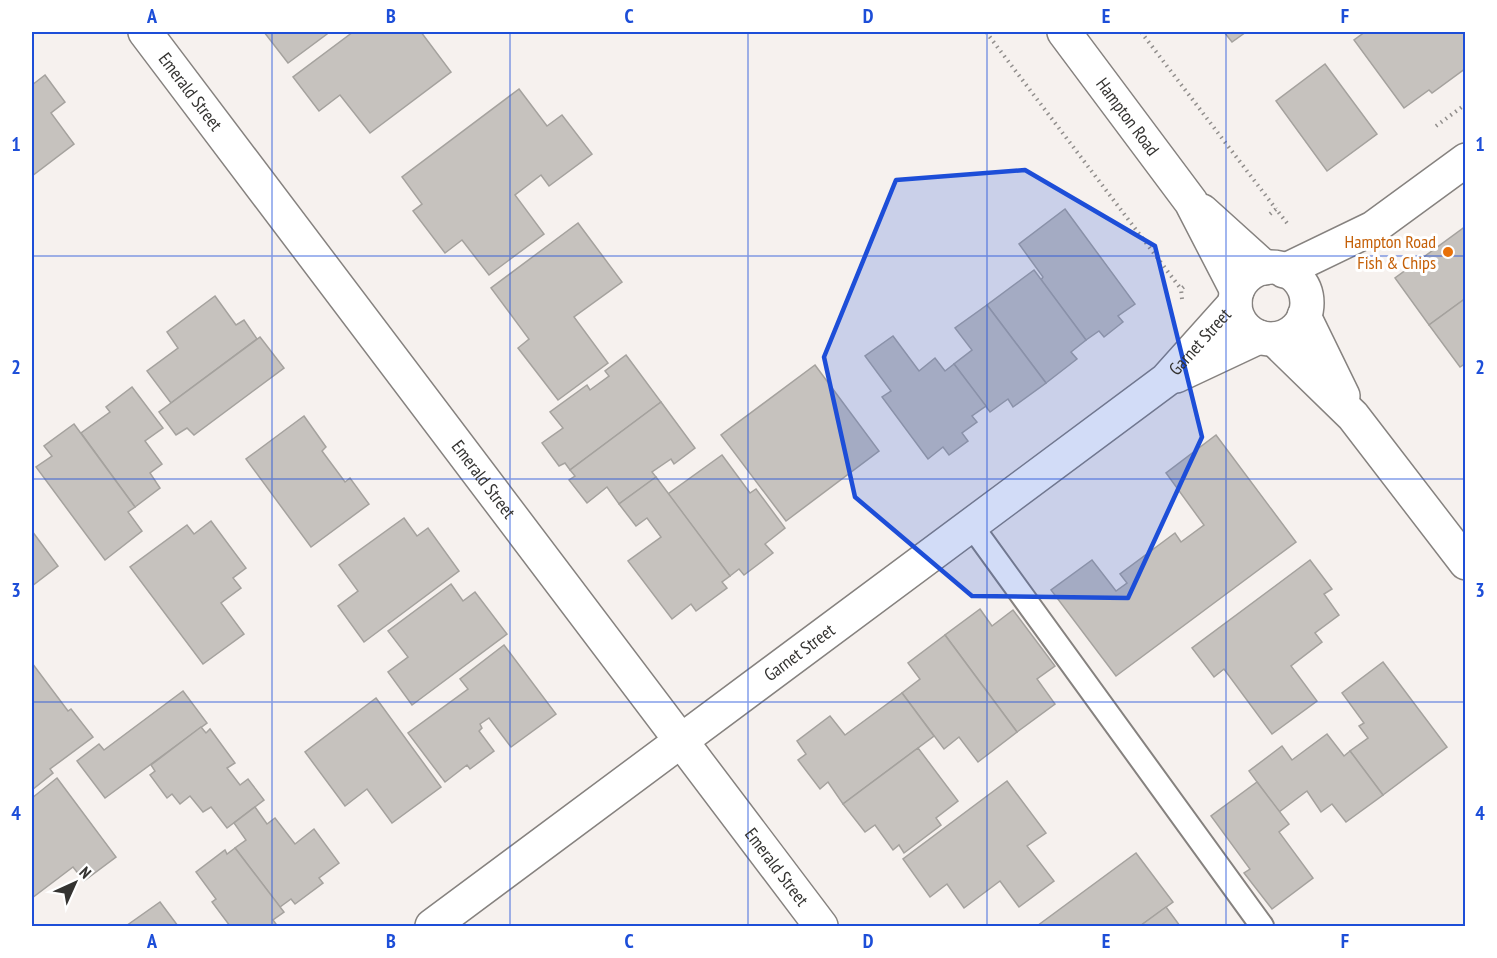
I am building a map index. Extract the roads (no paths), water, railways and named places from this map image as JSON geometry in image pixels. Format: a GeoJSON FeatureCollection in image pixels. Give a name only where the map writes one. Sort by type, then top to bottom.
{"type":"FeatureCollection","features":[{"type":"Feature","properties":{"kind":"street","name":"Emerald Street"},"geometry":{"type":"LineString","coordinates":[[145,32],[820,927]]}},
{"type":"Feature","properties":{"kind":"street","name":"Hampton Road"},"geometry":{"type":"LineString","coordinates":[[1064,32],[1191,202],[1236,297]]}},
{"type":"Feature","properties":{"kind":"street"},"geometry":{"type":"LineString","coordinates":[[1267,338],[1292,332],[1305,308],[1373,228],[1466,160]]}},
{"type":"Feature","properties":{"kind":"street","name":"Hampton Road"},"geometry":{"type":"LineString","coordinates":[[1191,202],[1274,269]]}},
{"type":"Feature","properties":{"kind":"street"},"geometry":{"type":"LineString","coordinates":[[1373,228],[1274,269],[1246,278],[1236,297],[1241,324],[1267,338],[1353,416],[1466,563]]}},
{"type":"Feature","properties":{"kind":"street"},"geometry":{"type":"LineString","coordinates":[[1274,269],[1297,279],[1304,291],[1305,308],[1353,416]]}},
{"type":"Feature","properties":{"kind":"street","name":"Garnet Street"},"geometry":{"type":"LineString","coordinates":[[1167,380],[1236,297]]}},
{"type":"Feature","properties":{"kind":"street","name":"Garnet Street"},"geometry":{"type":"LineString","coordinates":[[432,927],[1167,380],[1267,338]]}},
{"type":"Feature","properties":{"kind":"lane"},"geometry":{"type":"LineString","coordinates":[[971,525],[1262,927]]}},
{"type":"Feature","properties":{"kind":"place","name":"Hampton Road Fish & Chips"},"geometry":{"type":"Point","coordinates":[1448,252]}}]}
